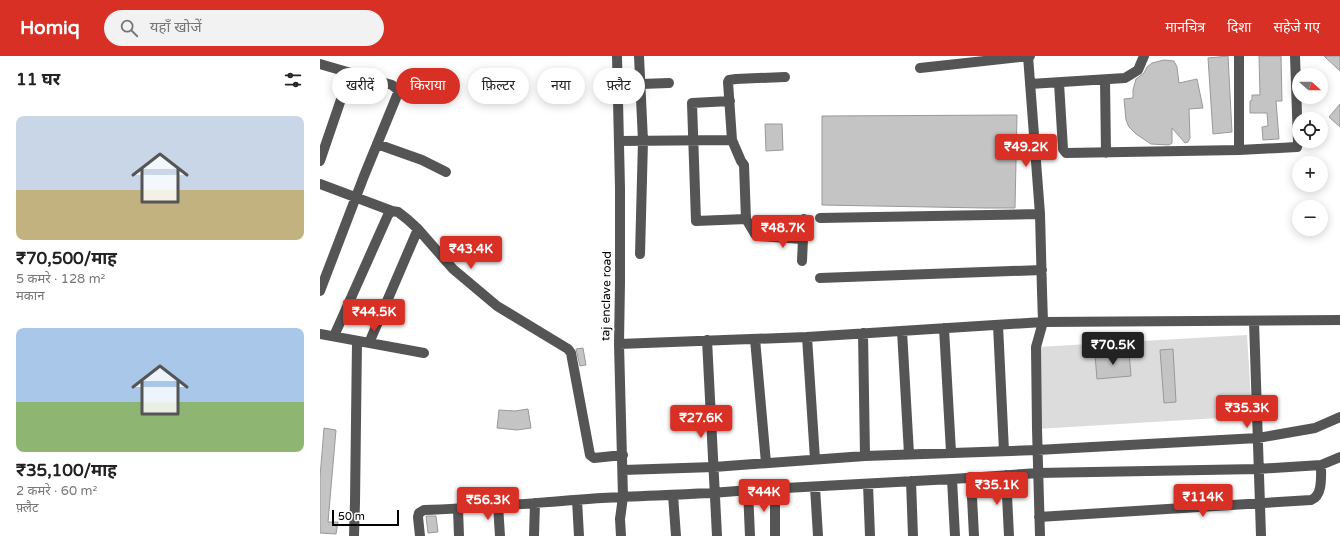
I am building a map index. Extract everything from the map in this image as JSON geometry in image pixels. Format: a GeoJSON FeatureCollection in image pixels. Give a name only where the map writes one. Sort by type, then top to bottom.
{"type":"FeatureCollection","features":[{"type":"Feature","properties":{"kind":"street","name":"taj enclave road"},"geometry":{"type":"LineString","coordinates":[[617,56],[620,274],[619,344],[623,470],[623,497],[620,519],[621,536]]}},
{"type":"Feature","properties":{"kind":"street"},"geometry":{"type":"LineString","coordinates":[[639,56],[640,68]]}},
{"type":"Feature","properties":{"kind":"street"},"geometry":{"type":"LineString","coordinates":[[920,68],[1029,56],[1040,214],[1042,274],[1043,322],[1036,347],[1040,536]]}},
{"type":"Feature","properties":{"kind":"street"},"geometry":{"type":"LineString","coordinates":[[1030,84],[1125,78],[1138,70],[1144,56]]}},
{"type":"Feature","properties":{"kind":"street"},"geometry":{"type":"LineString","coordinates":[[1239,56],[1239,150]]}},
{"type":"Feature","properties":{"kind":"street"},"geometry":{"type":"LineString","coordinates":[[1059,83],[1064,151],[1070,153],[1297,148],[1296,56]]}},
{"type":"Feature","properties":{"kind":"street"},"geometry":{"type":"LineString","coordinates":[[320,64],[333,68]]}},
{"type":"Feature","properties":{"kind":"street"},"geometry":{"type":"LineString","coordinates":[[785,77],[730,80],[728,82],[732,140],[744,165],[746,219],[755,234],[758,236],[803,239]]}},
{"type":"Feature","properties":{"kind":"street"},"geometry":{"type":"LineString","coordinates":[[1105,80],[1106,153]]}},
{"type":"Feature","properties":{"kind":"street"},"geometry":{"type":"LineString","coordinates":[[645,84],[669,83]]}},
{"type":"Feature","properties":{"kind":"street"},"geometry":{"type":"LineString","coordinates":[[320,291],[398,93],[398,90],[388,84]]}},
{"type":"Feature","properties":{"kind":"street"},"geometry":{"type":"LineString","coordinates":[[730,101],[692,103],[696,221],[746,219]]}},
{"type":"Feature","properties":{"kind":"street"},"geometry":{"type":"LineString","coordinates":[[320,161],[339,104]]}},
{"type":"Feature","properties":{"kind":"street"},"geometry":{"type":"LineString","coordinates":[[640,254],[643,141],[642,104]]}},
{"type":"Feature","properties":{"kind":"street"},"geometry":{"type":"LineString","coordinates":[[619,141],[732,140]]}},
{"type":"Feature","properties":{"kind":"street"},"geometry":{"type":"LineString","coordinates":[[377,144],[422,160],[446,172]]}},
{"type":"Feature","properties":{"kind":"street"},"geometry":{"type":"LineString","coordinates":[[320,184],[398,212],[418,230],[453,269],[497,306],[568,349],[571,353],[590,455],[594,458],[622,455]]}},
{"type":"Feature","properties":{"kind":"street"},"geometry":{"type":"LineString","coordinates":[[334,336],[388,215],[392,211]]}},
{"type":"Feature","properties":{"kind":"street"},"geometry":{"type":"LineString","coordinates":[[820,218],[1040,214]]}},
{"type":"Feature","properties":{"kind":"street"},"geometry":{"type":"LineString","coordinates":[[802,261],[804,219]]}},
{"type":"Feature","properties":{"kind":"street"},"geometry":{"type":"LineString","coordinates":[[370,343],[418,230]]}},
{"type":"Feature","properties":{"kind":"street"},"geometry":{"type":"LineString","coordinates":[[820,278],[1042,274]]}},
{"type":"Feature","properties":{"kind":"street"},"geometry":{"type":"LineString","coordinates":[[619,344],[807,337],[1043,322],[1340,320]]}},
{"type":"Feature","properties":{"kind":"street"},"geometry":{"type":"LineString","coordinates":[[1254,321],[1261,536]]}},
{"type":"Feature","properties":{"kind":"street"},"geometry":{"type":"LineString","coordinates":[[998,325],[1004,451]]}},
{"type":"Feature","properties":{"kind":"street"},"geometry":{"type":"LineString","coordinates":[[944,328],[951,452]]}},
{"type":"Feature","properties":{"kind":"street"},"geometry":{"type":"LineString","coordinates":[[902,331],[909,454]]}},
{"type":"Feature","properties":{"kind":"street"},"geometry":{"type":"LineString","coordinates":[[863,333],[865,456]]}},
{"type":"Feature","properties":{"kind":"street"},"geometry":{"type":"LineString","coordinates":[[320,334],[424,353]]}},
{"type":"Feature","properties":{"kind":"street"},"geometry":{"type":"LineString","coordinates":[[807,337],[814,459]]}},
{"type":"Feature","properties":{"kind":"street"},"geometry":{"type":"LineString","coordinates":[[755,339],[766,463]]}},
{"type":"Feature","properties":{"kind":"street"},"geometry":{"type":"LineString","coordinates":[[707,340],[717,536]]}},
{"type":"Feature","properties":{"kind":"street"},"geometry":{"type":"LineString","coordinates":[[354,536],[357,341]]}},
{"type":"Feature","properties":{"kind":"street"},"geometry":{"type":"LineString","coordinates":[[623,470],[714,467],[865,456],[1037,450],[1258,438],[1316,428],[1340,417]]}},
{"type":"Feature","properties":{"kind":"street"},"geometry":{"type":"LineString","coordinates":[[420,536],[418,517],[421,510],[623,497],[715,494],[748,490],[1038,473],[1258,469],[1321,466],[1340,457]]}},
{"type":"Feature","properties":{"kind":"street"},"geometry":{"type":"LineString","coordinates":[[1039,517],[1311,500],[1316,498],[1318,495],[1321,466]]}},
{"type":"Feature","properties":{"kind":"street"},"geometry":{"type":"LineString","coordinates":[[1006,475],[1009,536]]}},
{"type":"Feature","properties":{"kind":"street"},"geometry":{"type":"LineString","coordinates":[[971,478],[974,536]]}},
{"type":"Feature","properties":{"kind":"street"},"geometry":{"type":"LineString","coordinates":[[952,479],[955,536]]}},
{"type":"Feature","properties":{"kind":"street"},"geometry":{"type":"LineString","coordinates":[[911,481],[913,536]]}},
{"type":"Feature","properties":{"kind":"street"},"geometry":{"type":"LineString","coordinates":[[868,484],[870,536]]}},
{"type":"Feature","properties":{"kind":"street"},"geometry":{"type":"LineString","coordinates":[[815,487],[818,536]]}},
{"type":"Feature","properties":{"kind":"street"},"geometry":{"type":"LineString","coordinates":[[775,489],[776,536]]}},
{"type":"Feature","properties":{"kind":"street"},"geometry":{"type":"LineString","coordinates":[[748,490],[750,536]]}},
{"type":"Feature","properties":{"kind":"street"},"geometry":{"type":"LineString","coordinates":[[673,495],[676,536]]}},
{"type":"Feature","properties":{"kind":"street"},"geometry":{"type":"LineString","coordinates":[[577,500],[578,536]]}},
{"type":"Feature","properties":{"kind":"street"},"geometry":{"type":"LineString","coordinates":[[534,536],[535,503]]}},
{"type":"Feature","properties":{"kind":"street"},"geometry":{"type":"LineString","coordinates":[[498,505],[500,536]]}},
{"type":"Feature","properties":{"kind":"street"},"geometry":{"type":"LineString","coordinates":[[458,508],[459,536]]}},
{"type":"Feature","properties":{"kind":"shaded area"},"geometry":{"type":"Polygon","coordinates":[[[1247,335],[1252,416],[1037,429],[1037,347],[1247,335]]]}},
{"type":"Feature","properties":{"kind":"building"},"geometry":{"type":"Polygon","coordinates":[[[1228,56],[1232,132],[1213,134],[1208,58],[1228,56]]]}},
{"type":"Feature","properties":{"kind":"building"},"geometry":{"type":"Polygon","coordinates":[[[1259,56],[1281,56],[1282,101],[1276,101],[1279,139],[1263,140],[1262,127],[1268,126],[1267,113],[1250,113],[1250,101],[1252,100],[1252,95],[1260,95],[1259,56]]]}},
{"type":"Feature","properties":{"kind":"building"},"geometry":{"type":"Polygon","coordinates":[[[1324,56],[1340,56],[1340,71],[1324,56]]]}},
{"type":"Feature","properties":{"kind":"building"},"geometry":{"type":"Polygon","coordinates":[[[1164,60],[1174,61],[1177,67],[1179,83],[1197,79],[1203,108],[1189,109],[1190,138],[1188,142],[1185,143],[1172,128],[1172,143],[1169,145],[1151,144],[1136,134],[1129,127],[1126,120],[1124,99],[1133,98],[1133,90],[1136,79],[1144,73],[1147,67],[1152,63],[1164,60]]]}},
{"type":"Feature","properties":{"kind":"building"},"geometry":{"type":"Polygon","coordinates":[[[1340,104],[1340,127],[1329,117],[1340,104]]]}},
{"type":"Feature","properties":{"kind":"building"},"geometry":{"type":"Polygon","coordinates":[[[1017,115],[1015,208],[822,205],[822,116],[1017,115]]]}},
{"type":"Feature","properties":{"kind":"building"},"geometry":{"type":"Polygon","coordinates":[[[765,124],[782,124],[783,150],[766,151],[765,124]]]}},
{"type":"Feature","properties":{"kind":"building"},"geometry":{"type":"Polygon","coordinates":[[[583,348],[586,365],[580,366],[576,349],[583,348]]]}},
{"type":"Feature","properties":{"kind":"building"},"geometry":{"type":"Polygon","coordinates":[[[1173,349],[1176,402],[1164,403],[1160,350],[1173,349]]]}},
{"type":"Feature","properties":{"kind":"building"},"geometry":{"type":"Polygon","coordinates":[[[1129,352],[1131,376],[1097,379],[1095,355],[1129,352]]]}},
{"type":"Feature","properties":{"kind":"building"},"geometry":{"type":"Polygon","coordinates":[[[528,409],[531,428],[517,430],[497,428],[499,410],[515,411],[528,409]]]}},
{"type":"Feature","properties":{"kind":"building"},"geometry":{"type":"Polygon","coordinates":[[[324,428],[336,430],[328,522],[338,522],[336,534],[320,533],[320,477],[324,428]]]}},
{"type":"Feature","properties":{"kind":"building"},"geometry":{"type":"Polygon","coordinates":[[[426,516],[436,516],[438,532],[428,533],[426,516]]]}}]}
